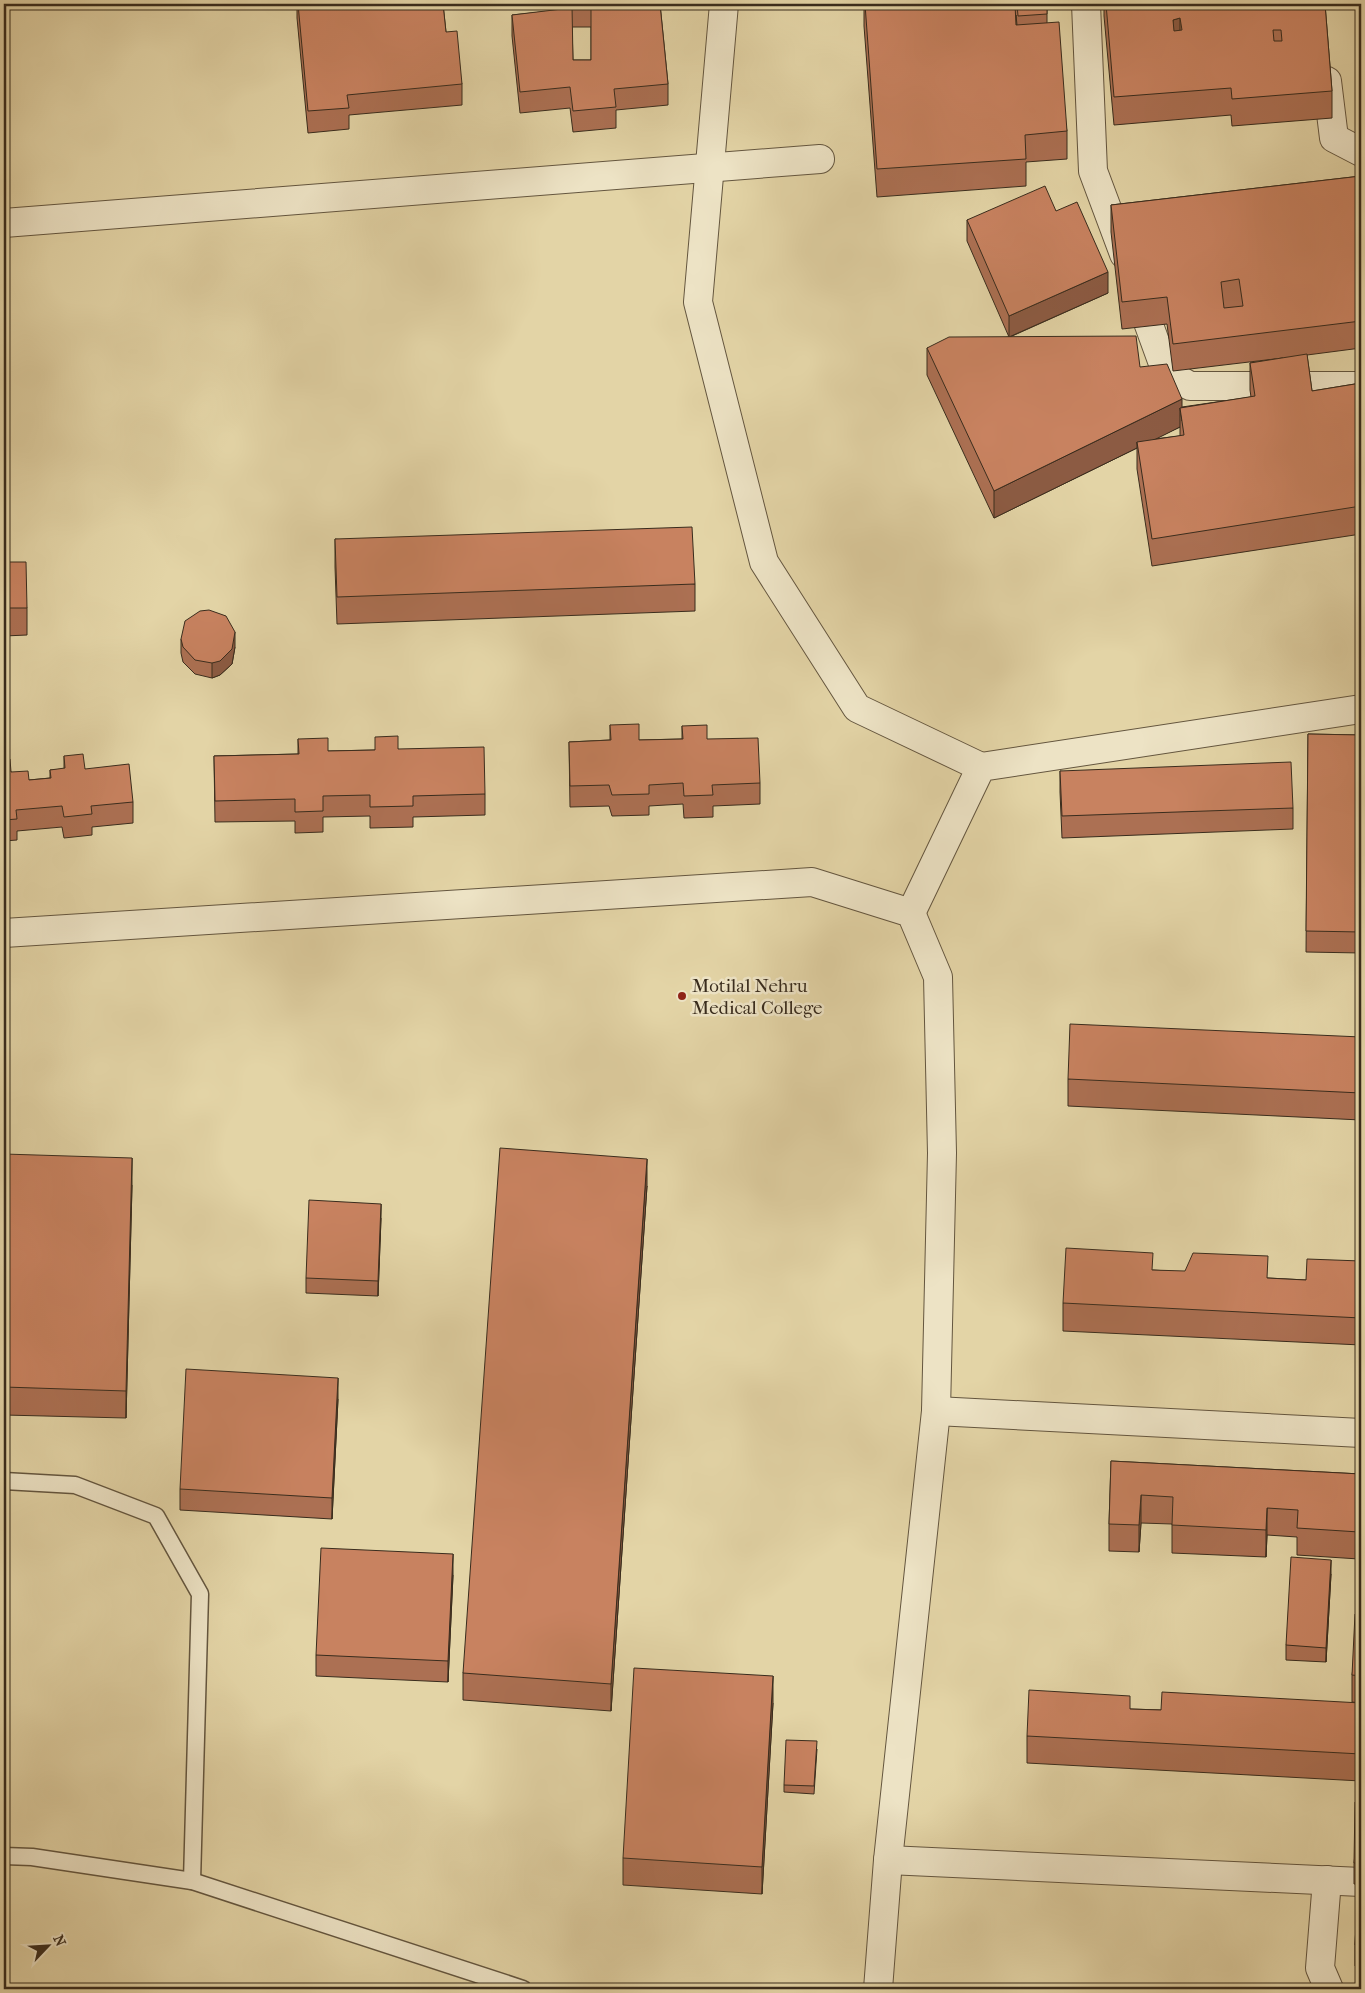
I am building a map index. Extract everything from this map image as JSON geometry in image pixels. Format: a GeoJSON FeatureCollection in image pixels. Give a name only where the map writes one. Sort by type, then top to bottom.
{"type":"FeatureCollection","features":[{"type":"Feature","properties":{"kind":"street"},"geometry":{"type":"LineString","coordinates":[[724,4],[698,302],[764,562],[858,708],[981,767],[1361,709]]}},
{"type":"Feature","properties":{"kind":"street"},"geometry":{"type":"LineString","coordinates":[[1086,4],[1093,171],[1166,372],[1190,386],[1361,386]]}},
{"type":"Feature","properties":{"kind":"street"},"geometry":{"type":"LineString","coordinates":[[1324,52],[1334,138],[1361,152]]}},
{"type":"Feature","properties":{"kind":"street"},"geometry":{"type":"LineString","coordinates":[[4,223],[820,158]]}},
{"type":"Feature","properties":{"kind":"street"},"geometry":{"type":"LineString","coordinates":[[878,1989],[888,1860],[936,1411],[942,1153],[938,977],[912,913],[981,767]]}},
{"type":"Feature","properties":{"kind":"street"},"geometry":{"type":"LineString","coordinates":[[4,933],[812,882],[912,913]]}},
{"type":"Feature","properties":{"kind":"street"},"geometry":{"type":"LineString","coordinates":[[936,1411],[1361,1433]]}},
{"type":"Feature","properties":{"kind":"street"},"geometry":{"type":"LineString","coordinates":[[888,1860],[1361,1882]]}},
{"type":"Feature","properties":{"kind":"street"},"geometry":{"type":"LineString","coordinates":[[1327,1880],[1320,1968],[1329,1989]]}},
{"type":"Feature","properties":{"kind":"lane"},"geometry":{"type":"LineString","coordinates":[[4,1481],[75,1485],[156,1516],[200,1594],[192,1881]]}},
{"type":"Feature","properties":{"kind":"lane"},"geometry":{"type":"LineString","coordinates":[[4,1856],[32,1857],[192,1881],[523,1989]]}},
{"type":"Feature","properties":{"kind":"building"},"geometry":{"type":"Polygon","coordinates":[[[298,4],[443,4],[446,32],[457,31],[462,84],[347,95],[349,108],[308,111],[298,4]]]}},
{"type":"Feature","properties":{"kind":"building"},"geometry":{"type":"Polygon","coordinates":[[[562,4],[660,4],[668,84],[614,89],[616,107],[573,111],[570,87],[520,92],[512,15],[562,9],[562,4]],[[572,6],[573,60],[591,60],[591,6],[572,6]]]}},
{"type":"Feature","properties":{"kind":"building"},"geometry":{"type":"Polygon","coordinates":[[[865,4],[1015,4],[1016,25],[1059,22],[1067,131],[1025,135],[1026,159],[877,169],[865,4]]]}},
{"type":"Feature","properties":{"kind":"building"},"geometry":{"type":"Polygon","coordinates":[[[1017,4],[1047,4],[1047,14],[1018,16],[1017,4]]]}},
{"type":"Feature","properties":{"kind":"building"},"geometry":{"type":"Polygon","coordinates":[[[1106,4],[1325,4],[1332,91],[1232,99],[1231,88],[1114,97],[1106,4]],[[1180,18],[1173,20],[1174,31],[1182,30],[1180,18]],[[1273,30],[1274,41],[1282,41],[1281,30],[1273,30]]]}},
{"type":"Feature","properties":{"kind":"building"},"geometry":{"type":"Polygon","coordinates":[[[1361,176],[1361,321],[1173,344],[1167,297],[1122,302],[1111,205],[1361,176]],[[1239,279],[1221,282],[1224,308],[1243,306],[1239,279]]]}},
{"type":"Feature","properties":{"kind":"building"},"geometry":{"type":"Polygon","coordinates":[[[1045,186],[1056,211],[1077,202],[1108,272],[1009,316],[967,220],[1045,186]]]}},
{"type":"Feature","properties":{"kind":"building"},"geometry":{"type":"Polygon","coordinates":[[[1136,336],[1140,367],[1167,364],[1182,399],[994,491],[927,348],[949,337],[1136,336]]]}},
{"type":"Feature","properties":{"kind":"building"},"geometry":{"type":"Polygon","coordinates":[[[1307,354],[1312,391],[1361,383],[1361,506],[1152,539],[1137,442],[1184,435],[1180,408],[1255,396],[1250,363],[1307,354]]]}},
{"type":"Feature","properties":{"kind":"building"},"geometry":{"type":"Polygon","coordinates":[[[692,527],[695,584],[337,597],[335,539],[692,527]]]}},
{"type":"Feature","properties":{"kind":"building"},"geometry":{"type":"Polygon","coordinates":[[[4,562],[26,562],[27,608],[4,608],[4,562]]]}},
{"type":"Feature","properties":{"kind":"building"},"geometry":{"type":"Polygon","coordinates":[[[209,610],[226,616],[235,632],[232,649],[220,661],[212,663],[195,660],[183,647],[181,639],[185,621],[200,611],[209,610]]]}},
{"type":"Feature","properties":{"kind":"building"},"geometry":{"type":"Polygon","coordinates":[[[639,724],[639,740],[683,739],[682,726],[707,725],[707,739],[758,738],[760,783],[712,785],[713,795],[684,796],[683,783],[649,785],[649,794],[612,795],[609,785],[570,786],[569,742],[611,740],[610,725],[639,724]]]}},
{"type":"Feature","properties":{"kind":"building"},"geometry":{"type":"Polygon","coordinates":[[[1308,734],[1361,735],[1361,932],[1306,931],[1308,734]]]}},
{"type":"Feature","properties":{"kind":"building"},"geometry":{"type":"Polygon","coordinates":[[[398,736],[398,749],[484,747],[485,794],[413,796],[413,806],[370,807],[370,795],[323,796],[323,811],[295,812],[295,799],[215,801],[214,756],[299,754],[298,739],[328,738],[328,751],[375,750],[375,737],[398,736]]]}},
{"type":"Feature","properties":{"kind":"building"},"geometry":{"type":"Polygon","coordinates":[[[83,754],[85,769],[129,764],[133,802],[91,806],[92,814],[64,817],[62,806],[16,810],[17,819],[4,820],[4,759],[10,759],[11,772],[28,771],[29,780],[51,778],[50,770],[65,768],[64,756],[83,754]]]}},
{"type":"Feature","properties":{"kind":"building"},"geometry":{"type":"Polygon","coordinates":[[[1291,762],[1293,808],[1062,816],[1060,771],[1291,762]]]}},
{"type":"Feature","properties":{"kind":"building"},"geometry":{"type":"Polygon","coordinates":[[[1070,1024],[1361,1037],[1361,1093],[1068,1079],[1070,1024]]]}},
{"type":"Feature","properties":{"kind":"building"},"geometry":{"type":"Polygon","coordinates":[[[500,1148],[647,1159],[611,1684],[463,1673],[500,1148]]]}},
{"type":"Feature","properties":{"kind":"building"},"geometry":{"type":"Polygon","coordinates":[[[4,1154],[132,1158],[126,1391],[4,1387],[4,1154]]]}},
{"type":"Feature","properties":{"kind":"building"},"geometry":{"type":"Polygon","coordinates":[[[309,1200],[381,1204],[378,1281],[306,1278],[309,1200]]]}},
{"type":"Feature","properties":{"kind":"building"},"geometry":{"type":"Polygon","coordinates":[[[1066,1248],[1153,1253],[1152,1270],[1185,1271],[1193,1253],[1268,1256],[1267,1278],[1306,1280],[1307,1259],[1361,1261],[1361,1318],[1063,1303],[1066,1248]]]}},
{"type":"Feature","properties":{"kind":"building"},"geometry":{"type":"Polygon","coordinates":[[[186,1369],[338,1378],[332,1498],[180,1489],[186,1369]]]}},
{"type":"Feature","properties":{"kind":"building"},"geometry":{"type":"Polygon","coordinates":[[[1111,1461],[1361,1474],[1361,1545],[1359,1545],[1359,1532],[1297,1528],[1298,1510],[1267,1508],[1266,1530],[1172,1525],[1173,1497],[1141,1495],[1139,1525],[1109,1524],[1111,1461]]]}},
{"type":"Feature","properties":{"kind":"building"},"geometry":{"type":"Polygon","coordinates":[[[321,1548],[453,1554],[448,1661],[316,1655],[321,1548]]]}},
{"type":"Feature","properties":{"kind":"building"},"geometry":{"type":"Polygon","coordinates":[[[1291,1557],[1331,1560],[1326,1648],[1286,1645],[1291,1557]]]}},
{"type":"Feature","properties":{"kind":"building"},"geometry":{"type":"Polygon","coordinates":[[[1355,1614],[1361,1615],[1361,1676],[1352,1675],[1355,1614]]]}},
{"type":"Feature","properties":{"kind":"building"},"geometry":{"type":"Polygon","coordinates":[[[634,1668],[773,1676],[762,1867],[623,1858],[634,1668]]]}},
{"type":"Feature","properties":{"kind":"building"},"geometry":{"type":"Polygon","coordinates":[[[1029,1690],[1130,1696],[1130,1709],[1161,1710],[1162,1692],[1361,1703],[1361,1754],[1027,1736],[1029,1690]]]}},
{"type":"Feature","properties":{"kind":"building"},"geometry":{"type":"Polygon","coordinates":[[[786,1740],[817,1741],[814,1786],[784,1785],[786,1740]]]}},
{"type":"Feature","properties":{"kind":"building"},"geometry":{"type":"Polygon","coordinates":[[[1355,1802],[1361,1802],[1361,1863],[1354,1863],[1355,1802]]]}},
{"type":"Feature","properties":{"kind":"building"},"geometry":{"type":"Polygon","coordinates":[[[1358,1881],[1361,1881],[1361,1945],[1355,1945],[1358,1881]]]}},
{"type":"Feature","properties":{"kind":"place","name":"Motilal Nehru Medical College"},"geometry":{"type":"Point","coordinates":[682,996]}}]}
